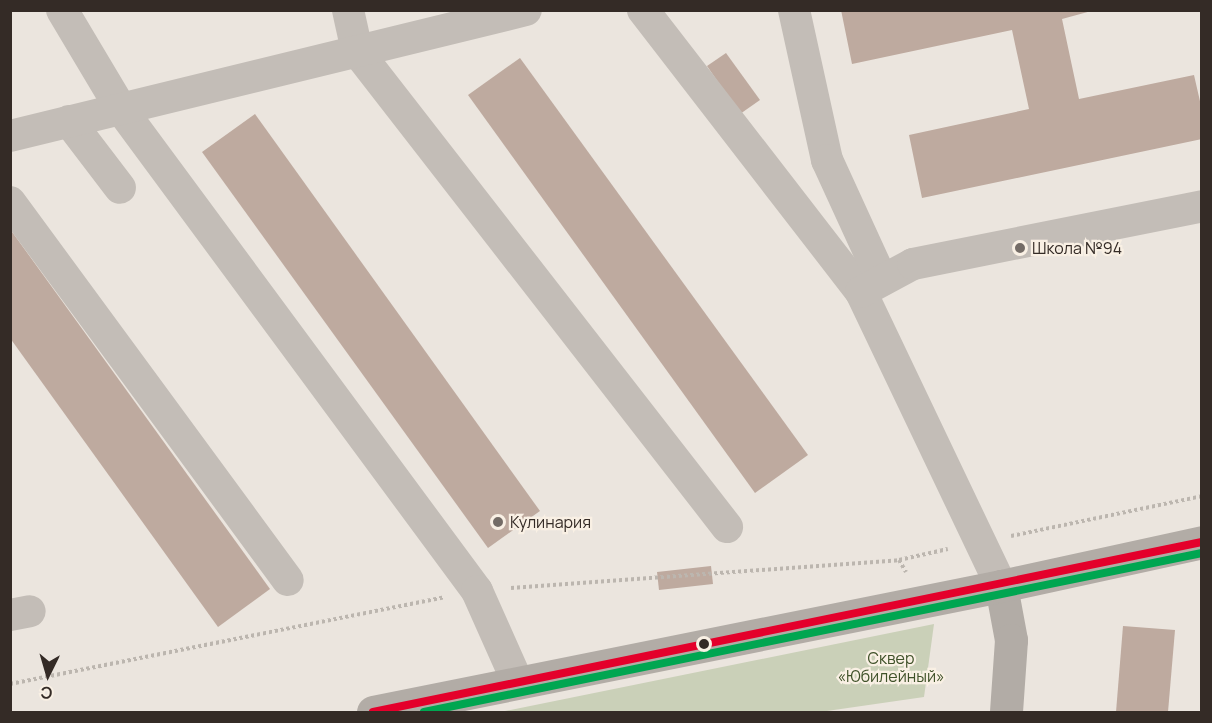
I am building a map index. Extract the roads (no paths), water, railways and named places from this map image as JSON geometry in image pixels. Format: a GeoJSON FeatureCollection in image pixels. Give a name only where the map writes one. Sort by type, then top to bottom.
{"type":"FeatureCollection","features":[{"type":"Feature","properties":{"kind":"main road"},"geometry":{"type":"LineString","coordinates":[[373,712],[1001,586],[1202,542]]}},
{"type":"Feature","properties":{"kind":"main road"},"geometry":{"type":"LineString","coordinates":[[1001,586],[1011,640],[1006,712]]}},
{"type":"Feature","properties":{"kind":"lane"},"geometry":{"type":"LineString","coordinates":[[62,10],[120,109],[477,591],[518,683]]}},
{"type":"Feature","properties":{"kind":"lane"},"geometry":{"type":"LineString","coordinates":[[348,10],[357,51],[727,527]]}},
{"type":"Feature","properties":{"kind":"lane"},"geometry":{"type":"LineString","coordinates":[[10,136],[357,51],[495,14],[526,10]]}},
{"type":"Feature","properties":{"kind":"lane"},"geometry":{"type":"LineString","coordinates":[[643,10],[872,286]]}},
{"type":"Feature","properties":{"kind":"lane"},"geometry":{"type":"LineString","coordinates":[[794,10],[827,160],[872,286],[979,543],[1001,586]]}},
{"type":"Feature","properties":{"kind":"lane"},"geometry":{"type":"LineString","coordinates":[[69,121],[120,188]]}},
{"type":"Feature","properties":{"kind":"lane"},"geometry":{"type":"LineString","coordinates":[[10,202],[288,580]]}},
{"type":"Feature","properties":{"kind":"lane"},"geometry":{"type":"LineString","coordinates":[[872,286],[913,264],[1202,206]]}},
{"type":"Feature","properties":{"kind":"place","name":"Школа №94"},"geometry":{"type":"Point","coordinates":[1020,248]}},
{"type":"Feature","properties":{"kind":"place","name":"Кулинария"},"geometry":{"type":"Point","coordinates":[498,522]}},
{"type":"Feature","properties":{"kind":"park label","name":"Сквер «Юбилейный»"},"geometry":{"type":"Point","coordinates":[891,667]}}]}
